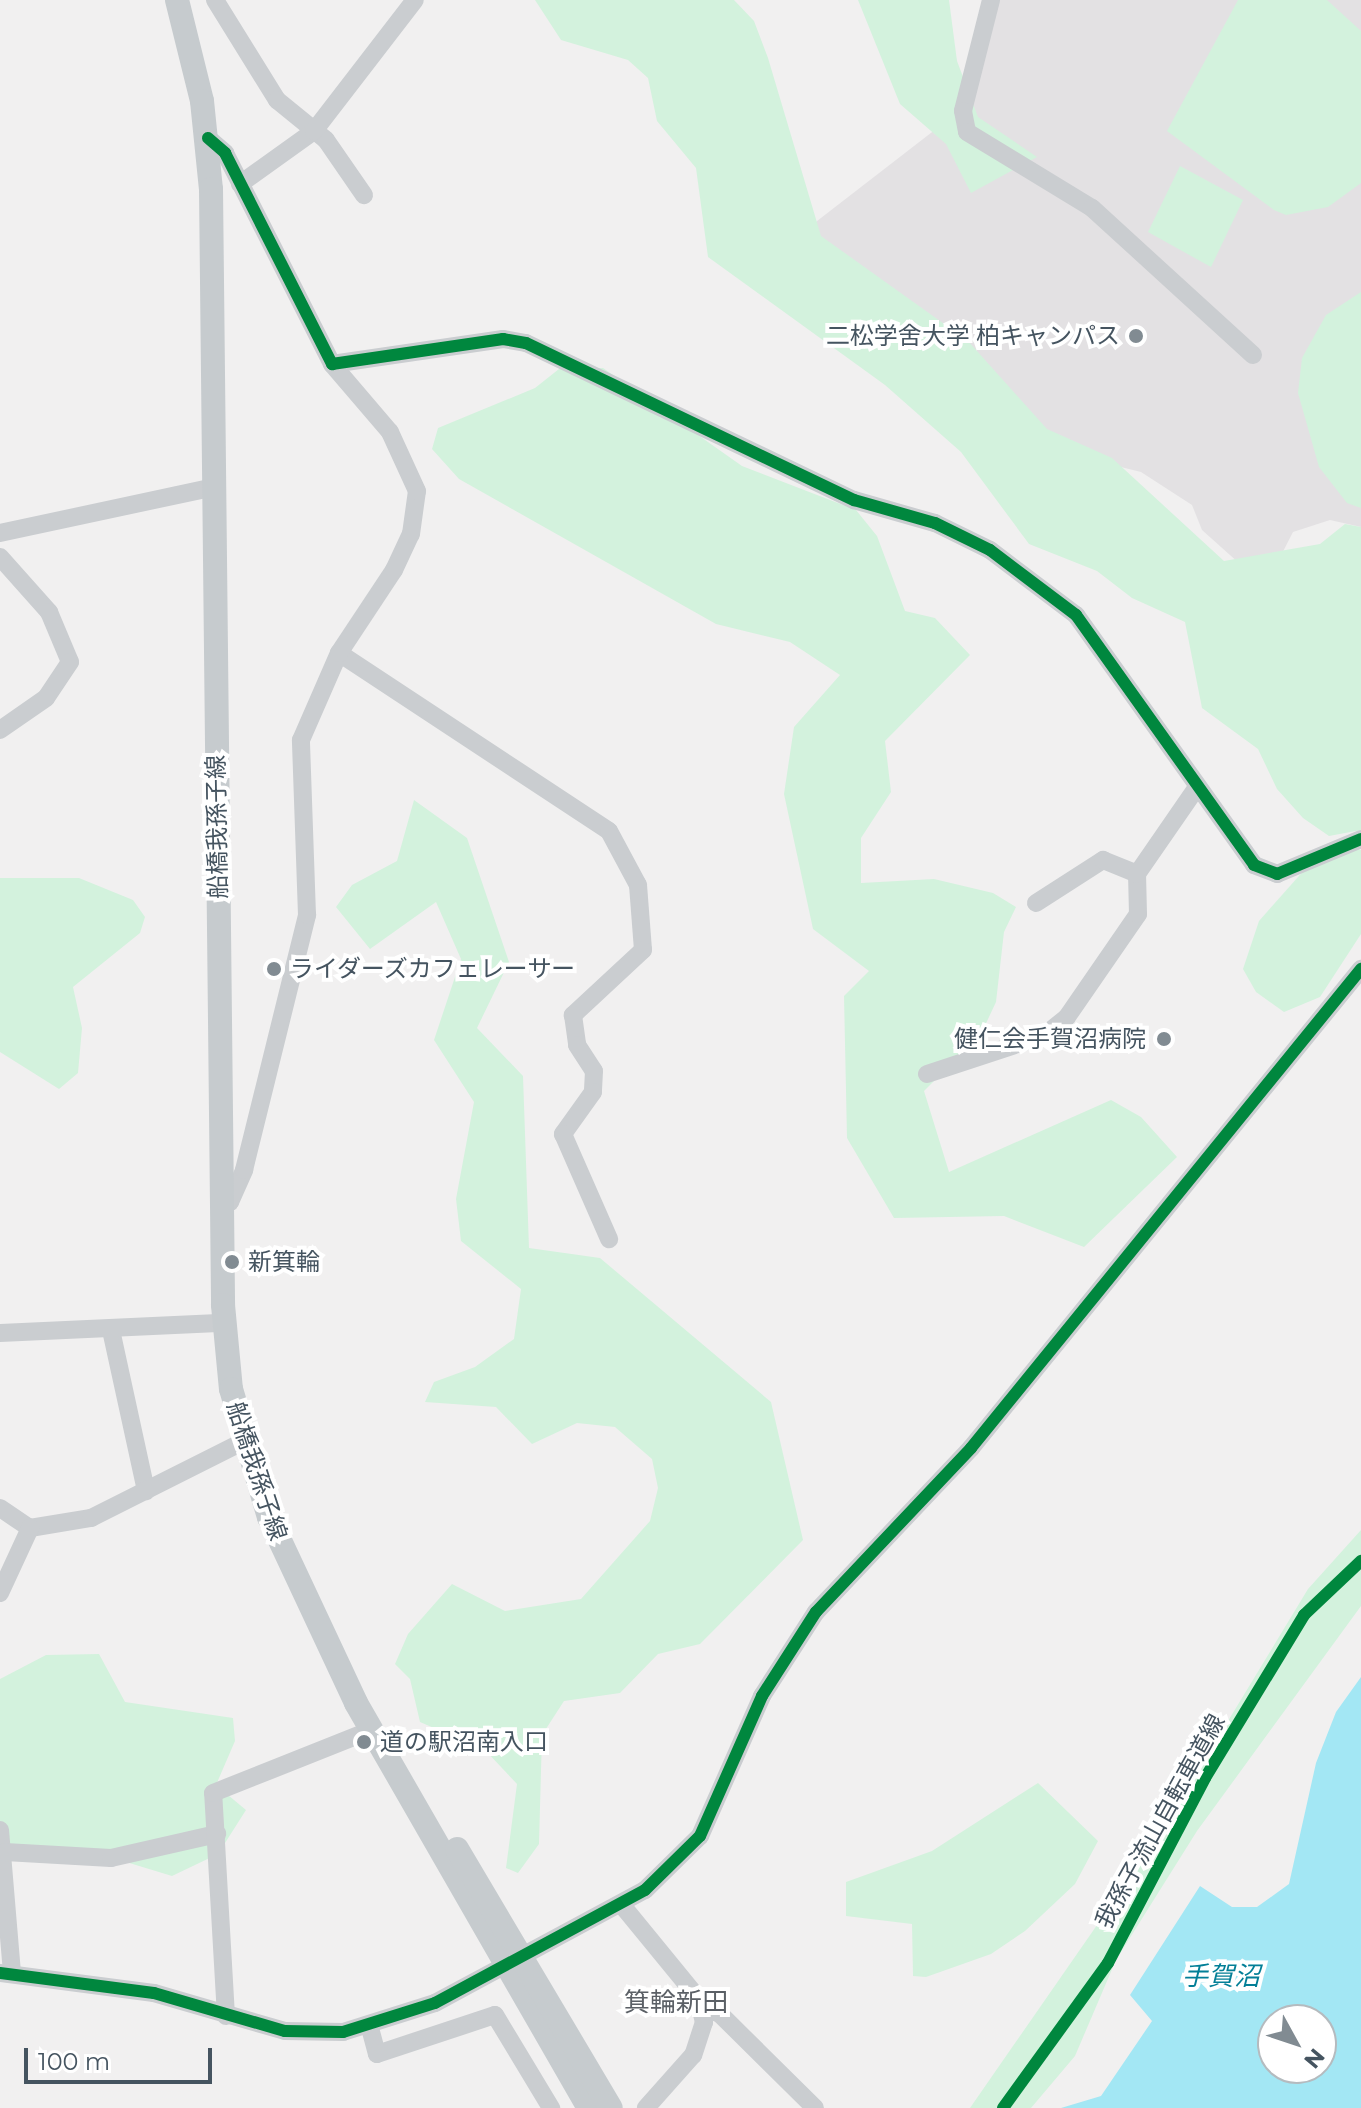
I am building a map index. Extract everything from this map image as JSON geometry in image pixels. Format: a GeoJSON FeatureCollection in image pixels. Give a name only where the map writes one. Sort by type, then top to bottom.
{"type":"FeatureCollection","features":[{"type":"Feature","properties":{"kind":"main road","name":"船橋我孫子線"},"geometry":{"type":"LineString","coordinates":[[177,0],[208,138],[224,1323],[244,1441],[281,1547],[371,1730],[514,1962],[611,2108]]}},
{"type":"Feature","properties":{"kind":"main road","name":"船橋我孫子線"},"geometry":{"type":"LineString","coordinates":[[328,1639],[514,1962],[589,2108]]}},
{"type":"Feature","properties":{"kind":"street"},"geometry":{"type":"LineString","coordinates":[[215,0],[277,100],[314,131],[364,195]]}},
{"type":"Feature","properties":{"kind":"street"},"geometry":{"type":"LineString","coordinates":[[240,184],[314,131],[415,0]]}},
{"type":"Feature","properties":{"kind":"street"},"geometry":{"type":"LineString","coordinates":[[991,0],[963,111],[967,132],[1092,208],[1253,355]]}},
{"type":"Feature","properties":{"kind":"street"},"geometry":{"type":"LineString","coordinates":[[208,138],[240,184],[332,364],[390,432],[417,491],[411,534],[394,570],[339,653],[301,740],[307,915],[244,1170],[230,1202],[221,1202]]}},
{"type":"Feature","properties":{"kind":"street"},"geometry":{"type":"LineString","coordinates":[[332,364],[503,339],[526,343],[854,500],[935,523],[990,550],[1076,615],[1195,790],[1262,870],[1277,874],[1361,839]]}},
{"type":"Feature","properties":{"kind":"street"},"geometry":{"type":"LineString","coordinates":[[0,533],[214,487]]}},
{"type":"Feature","properties":{"kind":"street"},"geometry":{"type":"LineString","coordinates":[[0,557],[49,612],[70,662],[46,698],[0,730]]}},
{"type":"Feature","properties":{"kind":"street"},"geometry":{"type":"LineString","coordinates":[[339,653],[609,831],[638,885],[643,950],[573,1015],[577,1045],[594,1071],[593,1092],[563,1134],[609,1239]]}},
{"type":"Feature","properties":{"kind":"street"},"geometry":{"type":"LineString","coordinates":[[927,1074],[1045,1035],[1067,1017],[1138,914],[1137,874],[1195,790]]}},
{"type":"Feature","properties":{"kind":"street"},"geometry":{"type":"LineString","coordinates":[[1036,903],[1103,860],[1137,874]]}},
{"type":"Feature","properties":{"kind":"street"},"geometry":{"type":"LineString","coordinates":[[0,1830],[5,1852],[6,1973],[154,1993],[226,2016],[317,2034],[370,2028],[514,1962],[621,1904],[674,1867],[700,1836],[762,1696],[816,1612],[971,1448],[1361,969]]}},
{"type":"Feature","properties":{"kind":"street"},"geometry":{"type":"LineString","coordinates":[[0,1333],[224,1323]]}},
{"type":"Feature","properties":{"kind":"street"},"geometry":{"type":"LineString","coordinates":[[111,1330],[146,1491]]}},
{"type":"Feature","properties":{"kind":"street"},"geometry":{"type":"LineString","coordinates":[[0,1508],[30,1528],[91,1518],[244,1441]]}},
{"type":"Feature","properties":{"kind":"street"},"geometry":{"type":"LineString","coordinates":[[0,1593],[30,1528]]}},
{"type":"Feature","properties":{"kind":"street"},"geometry":{"type":"LineString","coordinates":[[226,2016],[213,1793],[371,1730]]}},
{"type":"Feature","properties":{"kind":"street"},"geometry":{"type":"LineString","coordinates":[[5,1852],[111,1858],[217,1834]]}},
{"type":"Feature","properties":{"kind":"street"},"geometry":{"type":"LineString","coordinates":[[621,1904],[701,2009],[702,2034],[693,2055],[646,2108]]}},
{"type":"Feature","properties":{"kind":"street"},"geometry":{"type":"LineString","coordinates":[[701,2009],[719,2013],[815,2108]]}},
{"type":"Feature","properties":{"kind":"street"},"geometry":{"type":"LineString","coordinates":[[370,2028],[377,2054],[495,2015],[551,2108]]}},
{"type":"Feature","properties":{"kind":"shaded area","name":"二松学舍大学 柏キャンパス"},"geometry":{"type":"Polygon","coordinates":[[[985,0],[1361,0],[1361,527],[1330,520],[1293,532],[1270,577],[1259,581],[1202,530],[1192,505],[1141,472],[1032,445],[808,228],[958,112],[985,0]]]}},
{"type":"Feature","properties":{"kind":"green space"},"geometry":{"type":"Polygon","coordinates":[[[535,0],[734,0],[754,21],[768,58],[821,236],[968,341],[1047,429],[1112,458],[1224,561],[1320,544],[1345,524],[1361,527],[1361,830],[1329,836],[1303,818],[1277,789],[1258,749],[1202,708],[1185,622],[1132,598],[1097,571],[1029,544],[961,452],[885,385],[708,257],[696,168],[657,121],[648,78],[628,60],[561,40],[535,0]]]}},
{"type":"Feature","properties":{"kind":"green space"},"geometry":{"type":"Polygon","coordinates":[[[858,0],[949,0],[957,61],[978,117],[1037,157],[971,193],[946,144],[900,104],[858,0]]]}},
{"type":"Feature","properties":{"kind":"green space"},"geometry":{"type":"Polygon","coordinates":[[[1238,0],[1327,0],[1361,31],[1361,183],[1328,207],[1286,215],[1274,210],[1167,131],[1238,0]]]}},
{"type":"Feature","properties":{"kind":"green space"},"geometry":{"type":"Polygon","coordinates":[[[1180,166],[1243,200],[1211,267],[1148,232],[1180,166]]]}},
{"type":"Feature","properties":{"kind":"green space"},"geometry":{"type":"Polygon","coordinates":[[[1361,292],[1361,508],[1347,503],[1319,467],[1298,393],[1302,358],[1326,315],[1361,292]]]}},
{"type":"Feature","properties":{"kind":"green space"},"geometry":{"type":"Polygon","coordinates":[[[603,368],[742,466],[856,510],[877,536],[905,611],[935,618],[970,655],[885,741],[891,792],[861,838],[861,883],[934,879],[993,893],[1016,907],[1004,932],[996,1002],[981,1034],[924,1091],[949,1172],[1111,1100],[1141,1117],[1177,1157],[1084,1247],[1004,1216],[894,1218],[847,1138],[844,996],[869,971],[813,929],[784,794],[794,727],[840,675],[790,642],[716,624],[459,479],[432,449],[438,428],[535,388],[559,369],[603,368]]]}},
{"type":"Feature","properties":{"kind":"green space"},"geometry":{"type":"Polygon","coordinates":[[[414,800],[467,838],[509,962],[477,1028],[523,1076],[529,1248],[600,1258],[771,1402],[803,1540],[700,1644],[658,1654],[620,1693],[564,1701],[542,1735],[539,1844],[518,1873],[506,1868],[517,1784],[485,1750],[420,1722],[410,1679],[395,1664],[408,1634],[452,1584],[505,1611],[581,1599],[650,1521],[658,1488],[652,1459],[615,1427],[577,1423],[532,1444],[496,1407],[425,1402],[434,1382],[475,1367],[514,1339],[521,1289],[461,1241],[456,1199],[474,1102],[434,1040],[461,959],[436,902],[370,949],[336,907],[352,885],[397,861],[414,800]]]}},
{"type":"Feature","properties":{"kind":"green space"},"geometry":{"type":"Polygon","coordinates":[[[1341,846],[1361,850],[1361,934],[1320,997],[1284,1012],[1256,992],[1243,969],[1259,921],[1306,868],[1341,846]]]}},
{"type":"Feature","properties":{"kind":"green space"},"geometry":{"type":"Polygon","coordinates":[[[0,878],[79,878],[133,900],[145,917],[140,933],[73,987],[82,1028],[78,1073],[59,1089],[0,1052],[0,878]]]}},
{"type":"Feature","properties":{"kind":"green space"},"geometry":{"type":"Polygon","coordinates":[[[1361,1530],[1361,1606],[1197,1831],[1116,1960],[1075,2056],[1031,2108],[970,2108],[1154,1843],[1308,1589],[1361,1530]]]}},
{"type":"Feature","properties":{"kind":"green space"},"geometry":{"type":"Polygon","coordinates":[[[99,1654],[125,1702],[233,1718],[235,1741],[216,1785],[246,1810],[218,1854],[172,1876],[126,1862],[0,1852],[0,1679],[46,1655],[99,1654]]]}},
{"type":"Feature","properties":{"kind":"green space"},"geometry":{"type":"Polygon","coordinates":[[[1038,1783],[1098,1841],[1075,1884],[1025,1931],[991,1954],[926,1977],[913,1976],[912,1924],[846,1916],[846,1882],[932,1851],[1038,1783]]]}},
{"type":"Feature","properties":{"kind":"water","name":"手賀沼"},"geometry":{"type":"Polygon","coordinates":[[[1361,1677],[1361,2108],[1061,2108],[1101,2096],[1152,2021],[1130,1995],[1200,1886],[1232,1907],[1257,1907],[1289,1884],[1316,1763],[1336,1712],[1361,1677]]]}},
{"type":"Feature","properties":{"kind":"cycle path"},"geometry":{"type":"LineString","coordinates":[[208,138],[225,153],[332,364],[503,339],[526,343],[854,500],[935,523],[990,550],[1076,615],[1254,865],[1277,874],[1361,839]]}},
{"type":"Feature","properties":{"kind":"cycle path"},"geometry":{"type":"LineString","coordinates":[[0,1973],[154,1993],[285,2031],[343,2032],[435,2003],[645,1890],[700,1836],[762,1696],[816,1612],[971,1448],[1361,969]]}},
{"type":"Feature","properties":{"kind":"cycle path","name":"我孫子流山自転車道線"},"geometry":{"type":"LineString","coordinates":[[1003,2108],[1108,1963],[1205,1778],[1304,1615],[1361,1561]]}},
{"type":"Feature","properties":{"kind":"place","name":"二松学舍大学 柏キャンパス"},"geometry":{"type":"Point","coordinates":[1136,336]}},
{"type":"Feature","properties":{"kind":"place","name":"ライダーズカフェレーサー"},"geometry":{"type":"Point","coordinates":[274,969]}},
{"type":"Feature","properties":{"kind":"place","name":"健仁会手賀沼病院"},"geometry":{"type":"Point","coordinates":[1164,1039]}},
{"type":"Feature","properties":{"kind":"place","name":"新箕輪"},"geometry":{"type":"Point","coordinates":[232,1262]}},
{"type":"Feature","properties":{"kind":"place","name":"道の駅沼南入口"},"geometry":{"type":"Point","coordinates":[364,1742]}},
{"type":"Feature","properties":{"kind":"district","name":"箕輪新田"},"geometry":{"type":"Point","coordinates":[676,2003]}}]}
